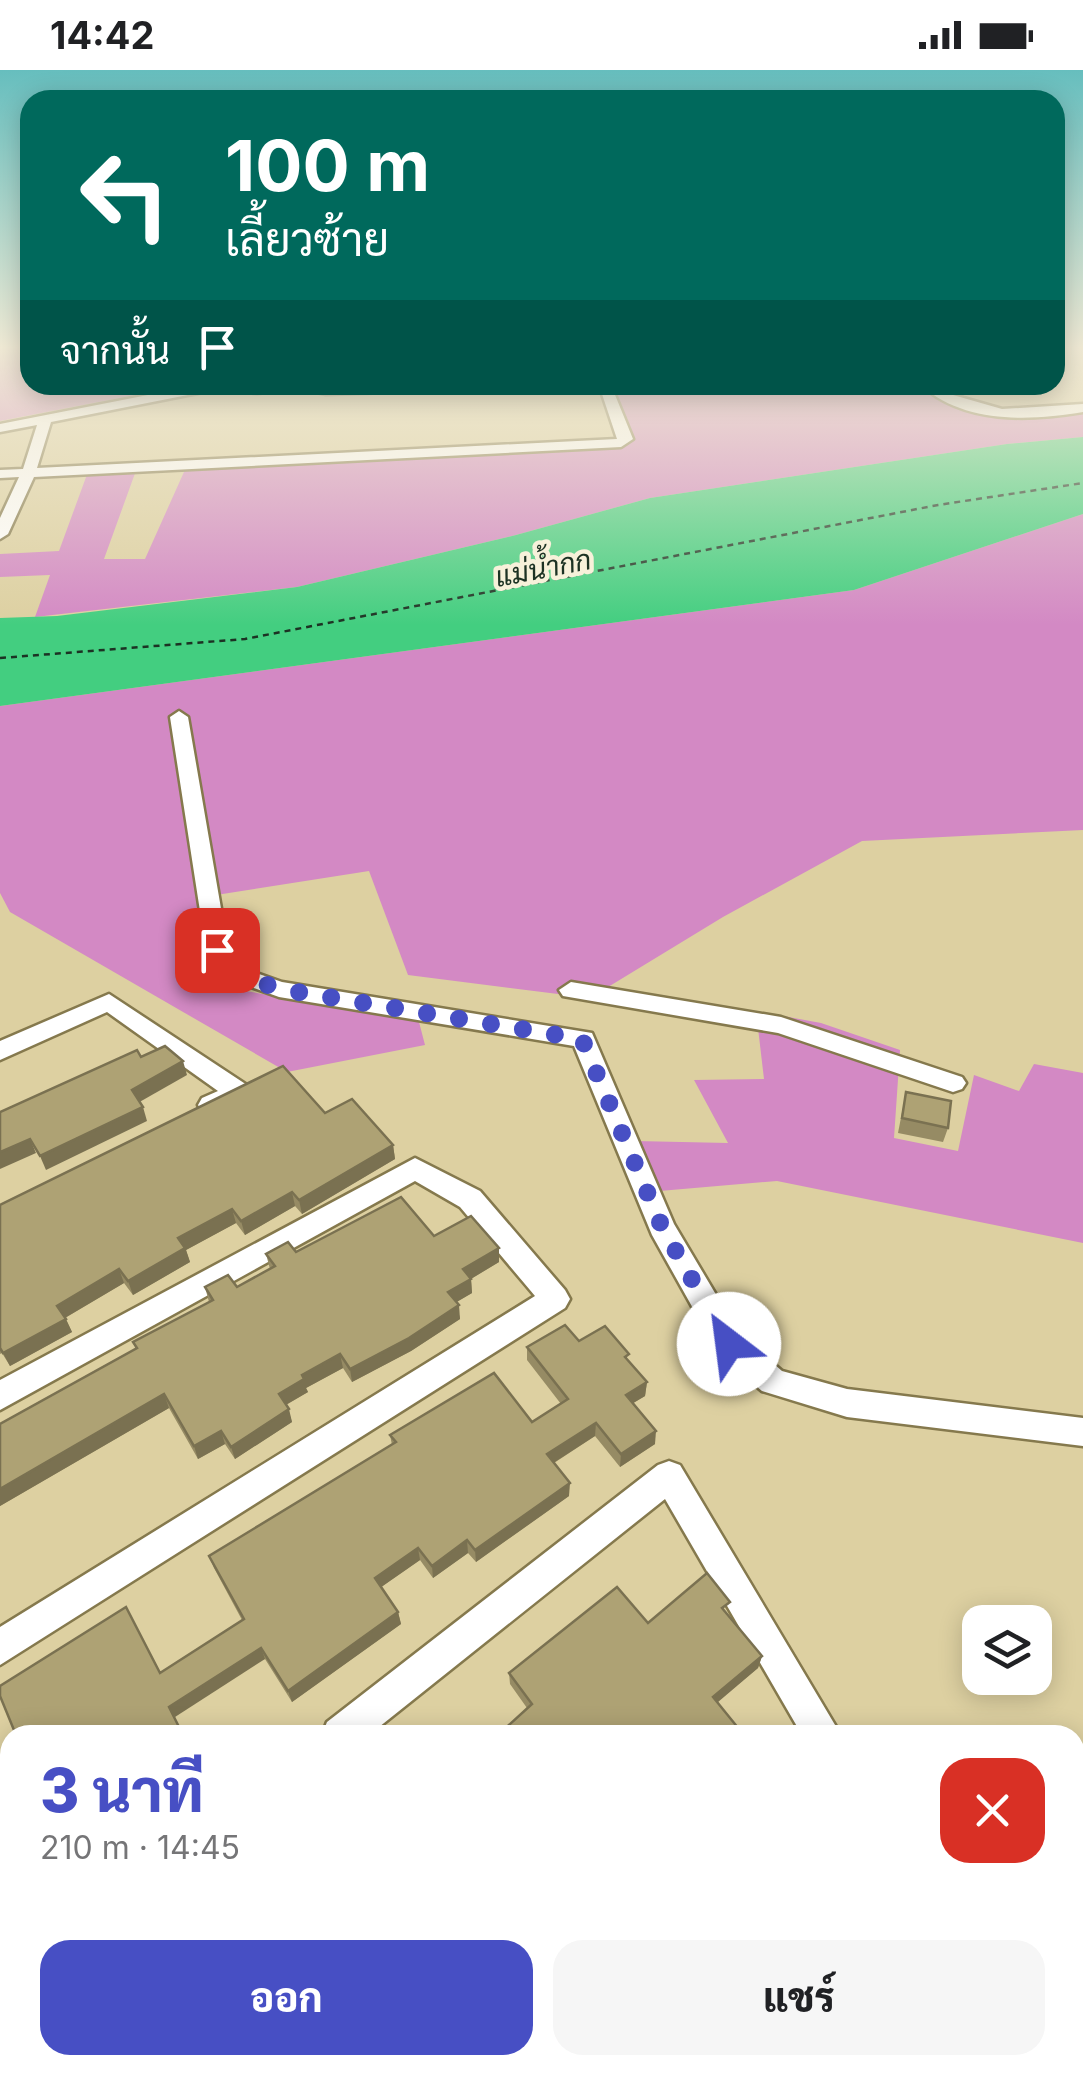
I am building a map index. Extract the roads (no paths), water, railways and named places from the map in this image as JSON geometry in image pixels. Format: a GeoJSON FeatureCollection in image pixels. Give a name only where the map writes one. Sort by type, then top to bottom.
{"type":"FeatureCollection","features":[{"type":"Feature","properties":{"kind":"street"},"geometry":{"type":"LineString","coordinates":[[0,534],[28,474],[39,439]]}},
{"type":"Feature","properties":{"kind":"street"},"geometry":{"type":"LineString","coordinates":[[0,474],[172,463],[526,451],[621,443],[626,439]]}},
{"type":"Feature","properties":{"kind":"street"},"geometry":{"type":"LineString","coordinates":[[179,717],[217,950],[234,974],[280,989],[582,1039],[662,1227],[729,1344],[773,1382],[847,1403],[1083,1432]]}},
{"type":"Feature","properties":{"kind":"street"},"geometry":{"type":"LineString","coordinates":[[571,990],[780,1025],[953,1083]]}},
{"type":"Feature","properties":{"kind":"street"},"geometry":{"type":"LineString","coordinates":[[0,1051],[109,1002],[238,1092],[187,1117]]}},
{"type":"Feature","properties":{"kind":"street"},"geometry":{"type":"LineString","coordinates":[[0,1396],[414,1168],[470,1198],[554,1298],[0,1647]]}},
{"type":"Feature","properties":{"kind":"street"},"geometry":{"type":"LineString","coordinates":[[353,1725],[669,1476],[817,1725]]}},
{"type":"Feature","properties":{"kind":"water","name":"แม่น้ำกก"},"geometry":{"type":"Polygon","coordinates":[[[1083,439],[1083,514],[854,590],[0,706],[0,618],[57,616],[297,587],[516,535],[650,498],[1007,444],[1083,439]]]}}]}
